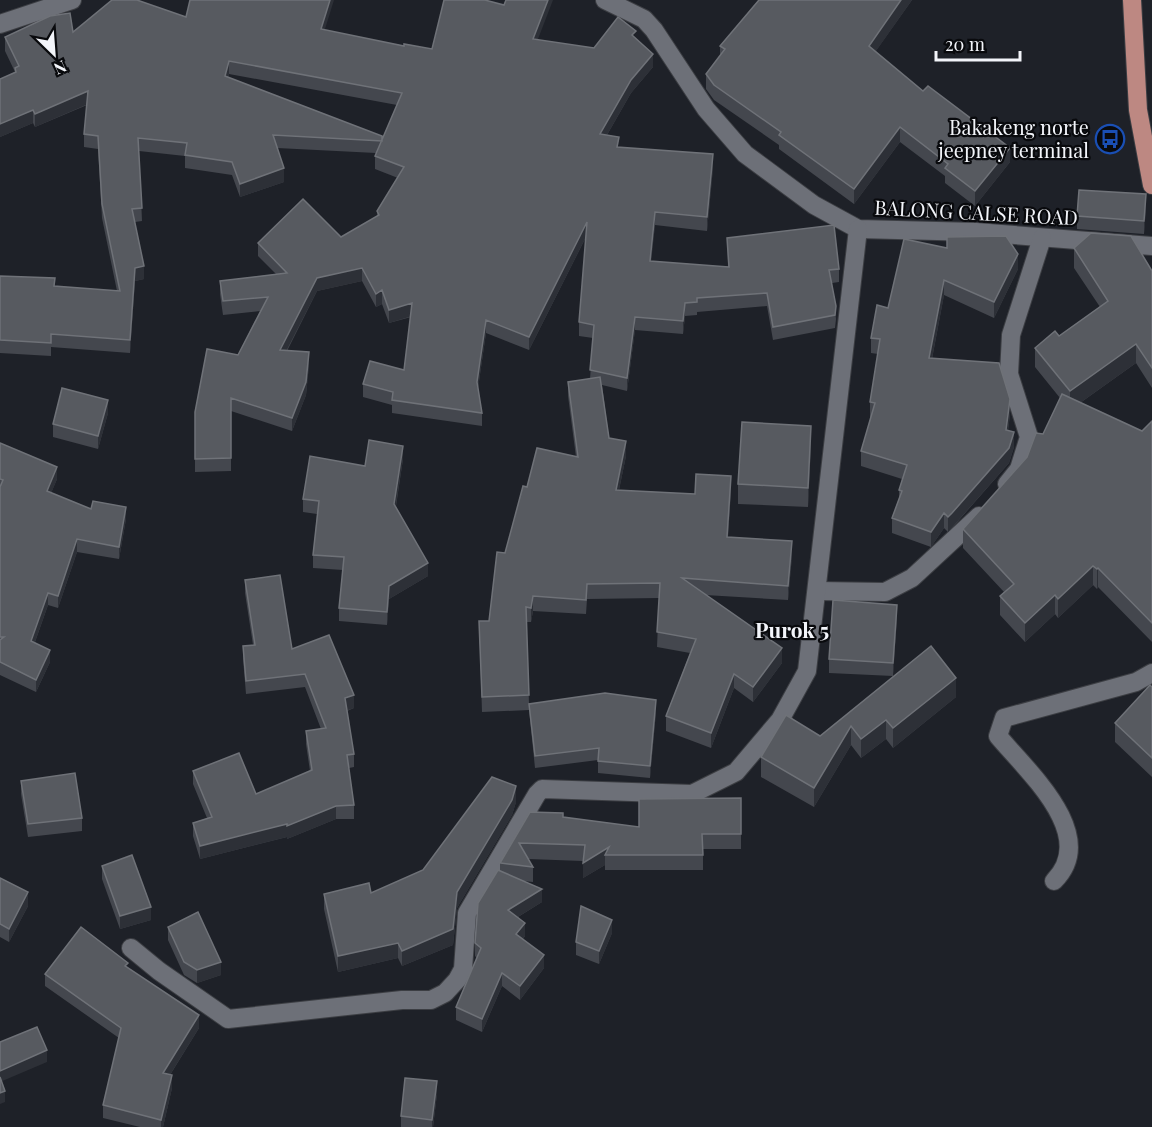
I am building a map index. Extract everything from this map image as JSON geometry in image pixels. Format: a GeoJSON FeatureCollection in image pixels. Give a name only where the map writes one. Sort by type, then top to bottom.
{"type":"FeatureCollection","features":[{"type":"Feature","properties":{"kind":"main road"},"geometry":{"type":"LineString","coordinates":[[1132,0],[1138,110],[1152,185]]}},
{"type":"Feature","properties":{"kind":"street"},"geometry":{"type":"LineString","coordinates":[[0,24],[72,0]]}},
{"type":"Feature","properties":{"kind":"street","name":"BALONG CALSE ROAD"},"geometry":{"type":"LineString","coordinates":[[605,0],[638,15],[654,30],[721,130],[745,154],[814,205],[858,229],[976,232],[1152,246]]}},
{"type":"Feature","properties":{"kind":"street"},"geometry":{"type":"LineString","coordinates":[[131,948],[159,971],[228,1019],[402,1000],[431,1000],[445,993],[463,969],[467,913],[542,789],[692,794],[736,772],[780,720],[807,671],[858,229]]}},
{"type":"Feature","properties":{"kind":"street"},"geometry":{"type":"LineString","coordinates":[[817,591],[885,592],[912,578],[960,536],[1019,469],[1029,437],[1009,374],[1011,335],[1042,238]]}},
{"type":"Feature","properties":{"kind":"street"},"geometry":{"type":"LineString","coordinates":[[1053,881],[1063,871],[1069,851],[1064,820],[1034,777],[998,736],[1004,718],[1136,682],[1152,673]]}},
{"type":"Feature","properties":{"kind":"building"},"geometry":{"type":"Polygon","coordinates":[[[112,0],[137,0],[186,17],[190,0],[330,0],[321,29],[404,46],[404,44],[432,49],[444,0],[485,0],[504,5],[506,0],[548,0],[533,39],[594,48],[618,17],[636,31],[632,35],[653,54],[631,80],[600,134],[619,137],[617,147],[713,154],[707,217],[655,212],[650,261],[729,267],[727,238],[834,225],[839,269],[829,270],[836,306],[835,315],[773,327],[767,293],[697,298],[697,302],[685,303],[683,321],[635,317],[627,378],[590,370],[594,325],[579,322],[587,222],[529,337],[486,320],[477,382],[482,413],[392,400],[393,392],[363,384],[370,361],[404,370],[412,303],[389,310],[382,290],[376,294],[362,268],[317,278],[280,350],[309,352],[306,382],[292,418],[231,398],[231,458],[195,459],[195,412],[207,349],[238,355],[268,297],[223,301],[220,281],[287,273],[258,243],[303,199],[341,237],[379,215],[377,211],[404,167],[375,156],[381,141],[273,135],[284,168],[240,184],[232,162],[185,155],[187,143],[138,138],[142,208],[132,209],[144,266],[135,268],[130,340],[51,334],[51,343],[0,340],[0,276],[55,278],[54,286],[120,291],[102,204],[98,136],[84,134],[88,91],[35,114],[33,110],[0,124],[0,79],[16,72],[15,68],[19,66],[5,37],[50,16],[70,13],[73,32],[112,0]],[[229,61],[225,76],[382,136],[382,140],[402,93],[229,61]]]}},
{"type":"Feature","properties":{"kind":"building"},"geometry":{"type":"Polygon","coordinates":[[[759,0],[901,0],[869,46],[923,91],[928,86],[1010,148],[975,191],[945,168],[948,164],[900,127],[854,189],[779,135],[781,132],[714,85],[706,74],[725,49],[720,46],[759,0]]]}},
{"type":"Feature","properties":{"kind":"building"},"geometry":{"type":"Polygon","coordinates":[[[1079,190],[1146,194],[1144,221],[1077,216],[1079,190]]]}},
{"type":"Feature","properties":{"kind":"building"},"geometry":{"type":"Polygon","coordinates":[[[1091,233],[1131,236],[1152,271],[1152,368],[1136,344],[1070,391],[1035,348],[1055,331],[1059,336],[1108,301],[1074,248],[1091,233]]]}},
{"type":"Feature","properties":{"kind":"building"},"geometry":{"type":"Polygon","coordinates":[[[1006,236],[1018,254],[994,302],[944,280],[929,358],[999,363],[1010,399],[1006,430],[1014,432],[1009,448],[948,517],[944,513],[931,532],[892,518],[902,491],[899,490],[907,465],[861,451],[875,403],[870,402],[880,339],[871,338],[877,305],[888,308],[904,239],[947,248],[947,237],[1006,236]]]}},
{"type":"Feature","properties":{"kind":"building"},"geometry":{"type":"Polygon","coordinates":[[[600,377],[609,438],[626,441],[616,490],[695,494],[696,474],[731,476],[727,537],[792,541],[788,586],[682,578],[782,648],[753,687],[734,674],[711,733],[666,716],[696,639],[657,632],[660,583],[587,584],[586,600],[533,596],[531,608],[526,607],[529,695],[482,697],[479,621],[489,621],[497,552],[505,553],[523,486],[527,487],[537,448],[578,457],[568,382],[600,377]]]}},
{"type":"Feature","properties":{"kind":"building"},"geometry":{"type":"Polygon","coordinates":[[[62,388],[108,400],[98,436],[53,424],[62,388]]]}},
{"type":"Feature","properties":{"kind":"building"},"geometry":{"type":"Polygon","coordinates":[[[1062,394],[1142,431],[1152,421],[1152,623],[1098,568],[1093,566],[1058,599],[1055,595],[1025,623],[1000,596],[1014,584],[963,529],[1027,457],[1036,433],[1043,434],[1062,394]]]}},
{"type":"Feature","properties":{"kind":"building"},"geometry":{"type":"Polygon","coordinates":[[[742,422],[811,426],[808,488],[738,484],[742,422]]]}},
{"type":"Feature","properties":{"kind":"building"},"geometry":{"type":"Polygon","coordinates":[[[369,440],[403,446],[394,504],[428,563],[389,586],[387,612],[339,608],[344,557],[313,555],[319,501],[303,499],[310,456],[365,466],[369,440]]]}},
{"type":"Feature","properties":{"kind":"building"},"geometry":{"type":"Polygon","coordinates":[[[0,443],[57,467],[47,491],[91,509],[93,501],[126,507],[119,547],[77,539],[58,596],[48,593],[31,641],[50,650],[36,680],[0,662],[0,640],[4,637],[0,637],[0,487],[3,480],[0,479],[0,443]]]}},
{"type":"Feature","properties":{"kind":"building"},"geometry":{"type":"Polygon","coordinates":[[[280,575],[292,649],[329,635],[354,695],[345,698],[354,754],[347,755],[354,805],[336,806],[287,826],[287,824],[200,846],[193,823],[212,817],[193,771],[239,753],[256,794],[312,770],[306,731],[326,728],[305,674],[246,681],[243,646],[255,645],[245,580],[280,575]]]}},
{"type":"Feature","properties":{"kind":"building"},"geometry":{"type":"Polygon","coordinates":[[[833,600],[897,605],[893,663],[829,659],[833,600]]]}},
{"type":"Feature","properties":{"kind":"building"},"geometry":{"type":"Polygon","coordinates":[[[931,646],[956,678],[893,728],[886,720],[861,739],[851,726],[814,788],[761,757],[786,715],[820,736],[931,646]]]}},
{"type":"Feature","properties":{"kind":"building"},"geometry":{"type":"Polygon","coordinates":[[[1150,685],[1152,687],[1152,758],[1115,723],[1150,685]]]}},
{"type":"Feature","properties":{"kind":"building"},"geometry":{"type":"Polygon","coordinates":[[[605,693],[656,700],[650,766],[598,761],[599,748],[535,756],[529,704],[605,693]]]}},
{"type":"Feature","properties":{"kind":"building"},"geometry":{"type":"Polygon","coordinates":[[[75,773],[82,818],[28,824],[21,781],[75,773]]]}},
{"type":"Feature","properties":{"kind":"building"},"geometry":{"type":"Polygon","coordinates":[[[492,777],[516,786],[512,800],[457,892],[453,929],[402,951],[398,943],[338,956],[324,894],[369,883],[371,893],[423,870],[492,777]]]}},
{"type":"Feature","properties":{"kind":"building"},"geometry":{"type":"Polygon","coordinates":[[[741,798],[741,834],[702,834],[703,855],[605,855],[609,847],[583,863],[585,845],[519,843],[533,867],[500,863],[530,812],[563,813],[563,817],[639,827],[639,799],[741,798]]]}},
{"type":"Feature","properties":{"kind":"building"},"geometry":{"type":"Polygon","coordinates":[[[132,855],[151,907],[120,916],[102,866],[132,855]]]}},
{"type":"Feature","properties":{"kind":"building"},"geometry":{"type":"Polygon","coordinates":[[[498,870],[542,889],[508,910],[525,923],[516,934],[544,955],[520,986],[502,973],[482,1019],[456,1007],[481,948],[475,943],[478,903],[498,870]]]}},
{"type":"Feature","properties":{"kind":"building"},"geometry":{"type":"Polygon","coordinates":[[[0,878],[28,892],[9,929],[0,924],[0,878]]]}},
{"type":"Feature","properties":{"kind":"building"},"geometry":{"type":"Polygon","coordinates":[[[581,906],[612,920],[599,951],[576,942],[581,906]]]}},
{"type":"Feature","properties":{"kind":"building"},"geometry":{"type":"Polygon","coordinates":[[[198,912],[221,962],[197,970],[184,962],[168,927],[198,912]]]}},
{"type":"Feature","properties":{"kind":"building"},"geometry":{"type":"Polygon","coordinates":[[[81,927],[128,963],[125,966],[199,1015],[163,1073],[172,1075],[161,1120],[103,1105],[121,1028],[45,974],[81,927]]]}},
{"type":"Feature","properties":{"kind":"building"},"geometry":{"type":"Polygon","coordinates":[[[37,1027],[47,1050],[0,1071],[0,1042],[37,1027]]]}},
{"type":"Feature","properties":{"kind":"building"},"geometry":{"type":"Polygon","coordinates":[[[0,1077],[5,1091],[0,1093],[0,1077]]]}},
{"type":"Feature","properties":{"kind":"building"},"geometry":{"type":"Polygon","coordinates":[[[405,1078],[437,1081],[432,1120],[401,1116],[405,1078]]]}},
{"type":"Feature","properties":{"kind":"place","name":"Bakakeng norte jeepney terminal"},"geometry":{"type":"Point","coordinates":[1110,139]}},
{"type":"Feature","properties":{"kind":"district","name":"Purok 5"},"geometry":{"type":"Point","coordinates":[792,631]}}]}
